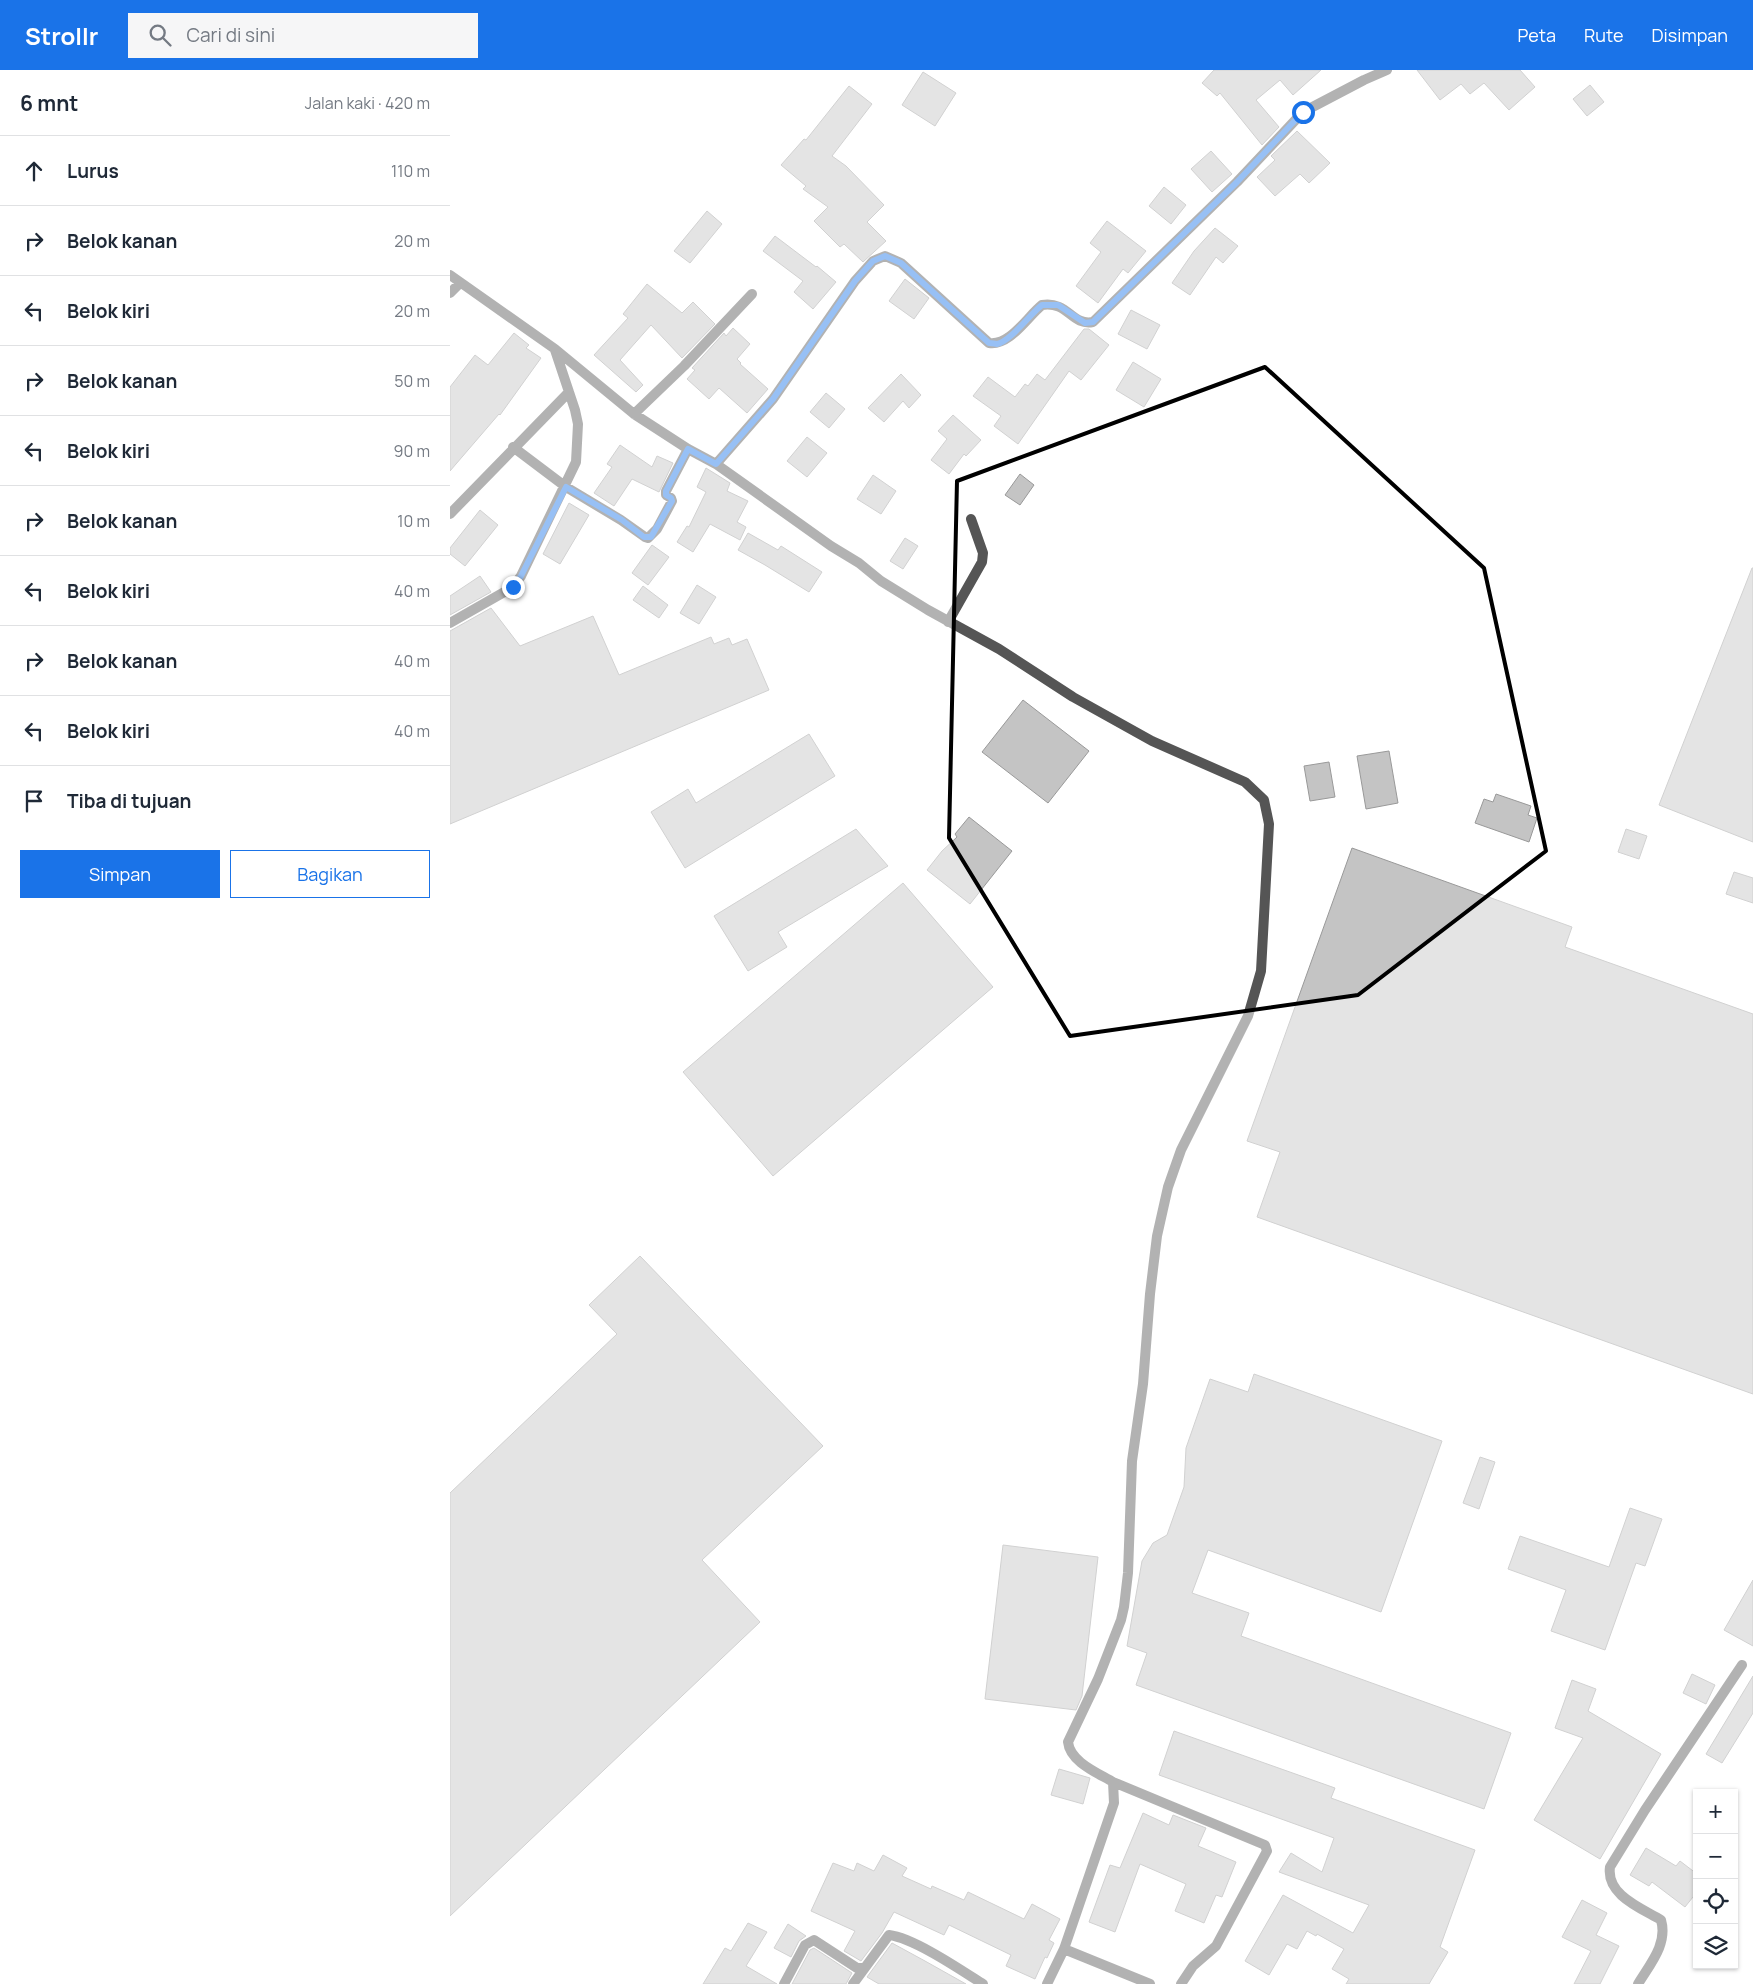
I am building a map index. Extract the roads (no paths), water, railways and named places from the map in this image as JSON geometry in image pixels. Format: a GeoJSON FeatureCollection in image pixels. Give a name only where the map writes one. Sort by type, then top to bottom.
{"type":"FeatureCollection","features":[{"type":"Feature","properties":{"kind":"street"},"geometry":{"type":"LineString","coordinates":[[716,464],[773,399],[842,300],[873,261],[885,256],[901,263],[989,343],[997,344],[1003,341],[1023,325],[1042,305],[1058,305],[1085,323],[1093,322],[1237,182],[1303,112],[1387,70]]}},
{"type":"Feature","properties":{"kind":"street"},"geometry":{"type":"LineString","coordinates":[[450,275],[555,349],[634,414],[688,449],[716,464],[831,546],[859,563],[881,581],[948,622],[999,649],[1073,697],[1152,741],[1245,782],[1264,800],[1269,824],[1261,971],[1248,1016],[1181,1150],[1168,1187],[1157,1236],[1143,1384],[1132,1460],[1128,1534],[1130,1553],[1126,1598],[1121,1620],[1098,1679],[1068,1742],[1068,1747],[1075,1758],[1113,1782],[1265,1844],[1267,1847],[1268,1851],[1216,1946],[1193,1966],[1180,1984]]}},
{"type":"Feature","properties":{"kind":"street"},"geometry":{"type":"LineString","coordinates":[[450,293],[460,283]]}},
{"type":"Feature","properties":{"kind":"street"},"geometry":{"type":"LineString","coordinates":[[634,414],[684,366],[752,294]]}},
{"type":"Feature","properties":{"kind":"street"},"geometry":{"type":"LineString","coordinates":[[450,623],[513,587],[521,576],[566,487],[576,462],[578,424],[576,410],[555,349]]}},
{"type":"Feature","properties":{"kind":"street"},"geometry":{"type":"LineString","coordinates":[[450,514],[569,392]]}},
{"type":"Feature","properties":{"kind":"street"},"geometry":{"type":"LineString","coordinates":[[514,447],[566,487],[622,520],[648,538],[657,529],[672,501],[666,495],[666,491],[688,449]]}},
{"type":"Feature","properties":{"kind":"street"},"geometry":{"type":"LineString","coordinates":[[948,622],[982,562],[983,553],[971,519]]}},
{"type":"Feature","properties":{"kind":"street"},"geometry":{"type":"LineString","coordinates":[[1638,1984],[1658,1949],[1664,1930],[1661,1920],[1625,1898],[1615,1889],[1609,1874],[1610,1867],[1645,1810],[1742,1665]]}},
{"type":"Feature","properties":{"kind":"street"},"geometry":{"type":"LineString","coordinates":[[1047,1984],[1064,1949],[1114,1802],[1113,1782]]}},
{"type":"Feature","properties":{"kind":"street"},"geometry":{"type":"LineString","coordinates":[[853,1984],[887,1936],[892,1935],[942,1959],[983,1984]]}},
{"type":"Feature","properties":{"kind":"street"},"geometry":{"type":"LineString","coordinates":[[784,1984],[805,1945],[814,1940],[858,1968],[863,1968]]}},
{"type":"Feature","properties":{"kind":"street"},"geometry":{"type":"LineString","coordinates":[[1064,1949],[1150,1984]]}}]}
